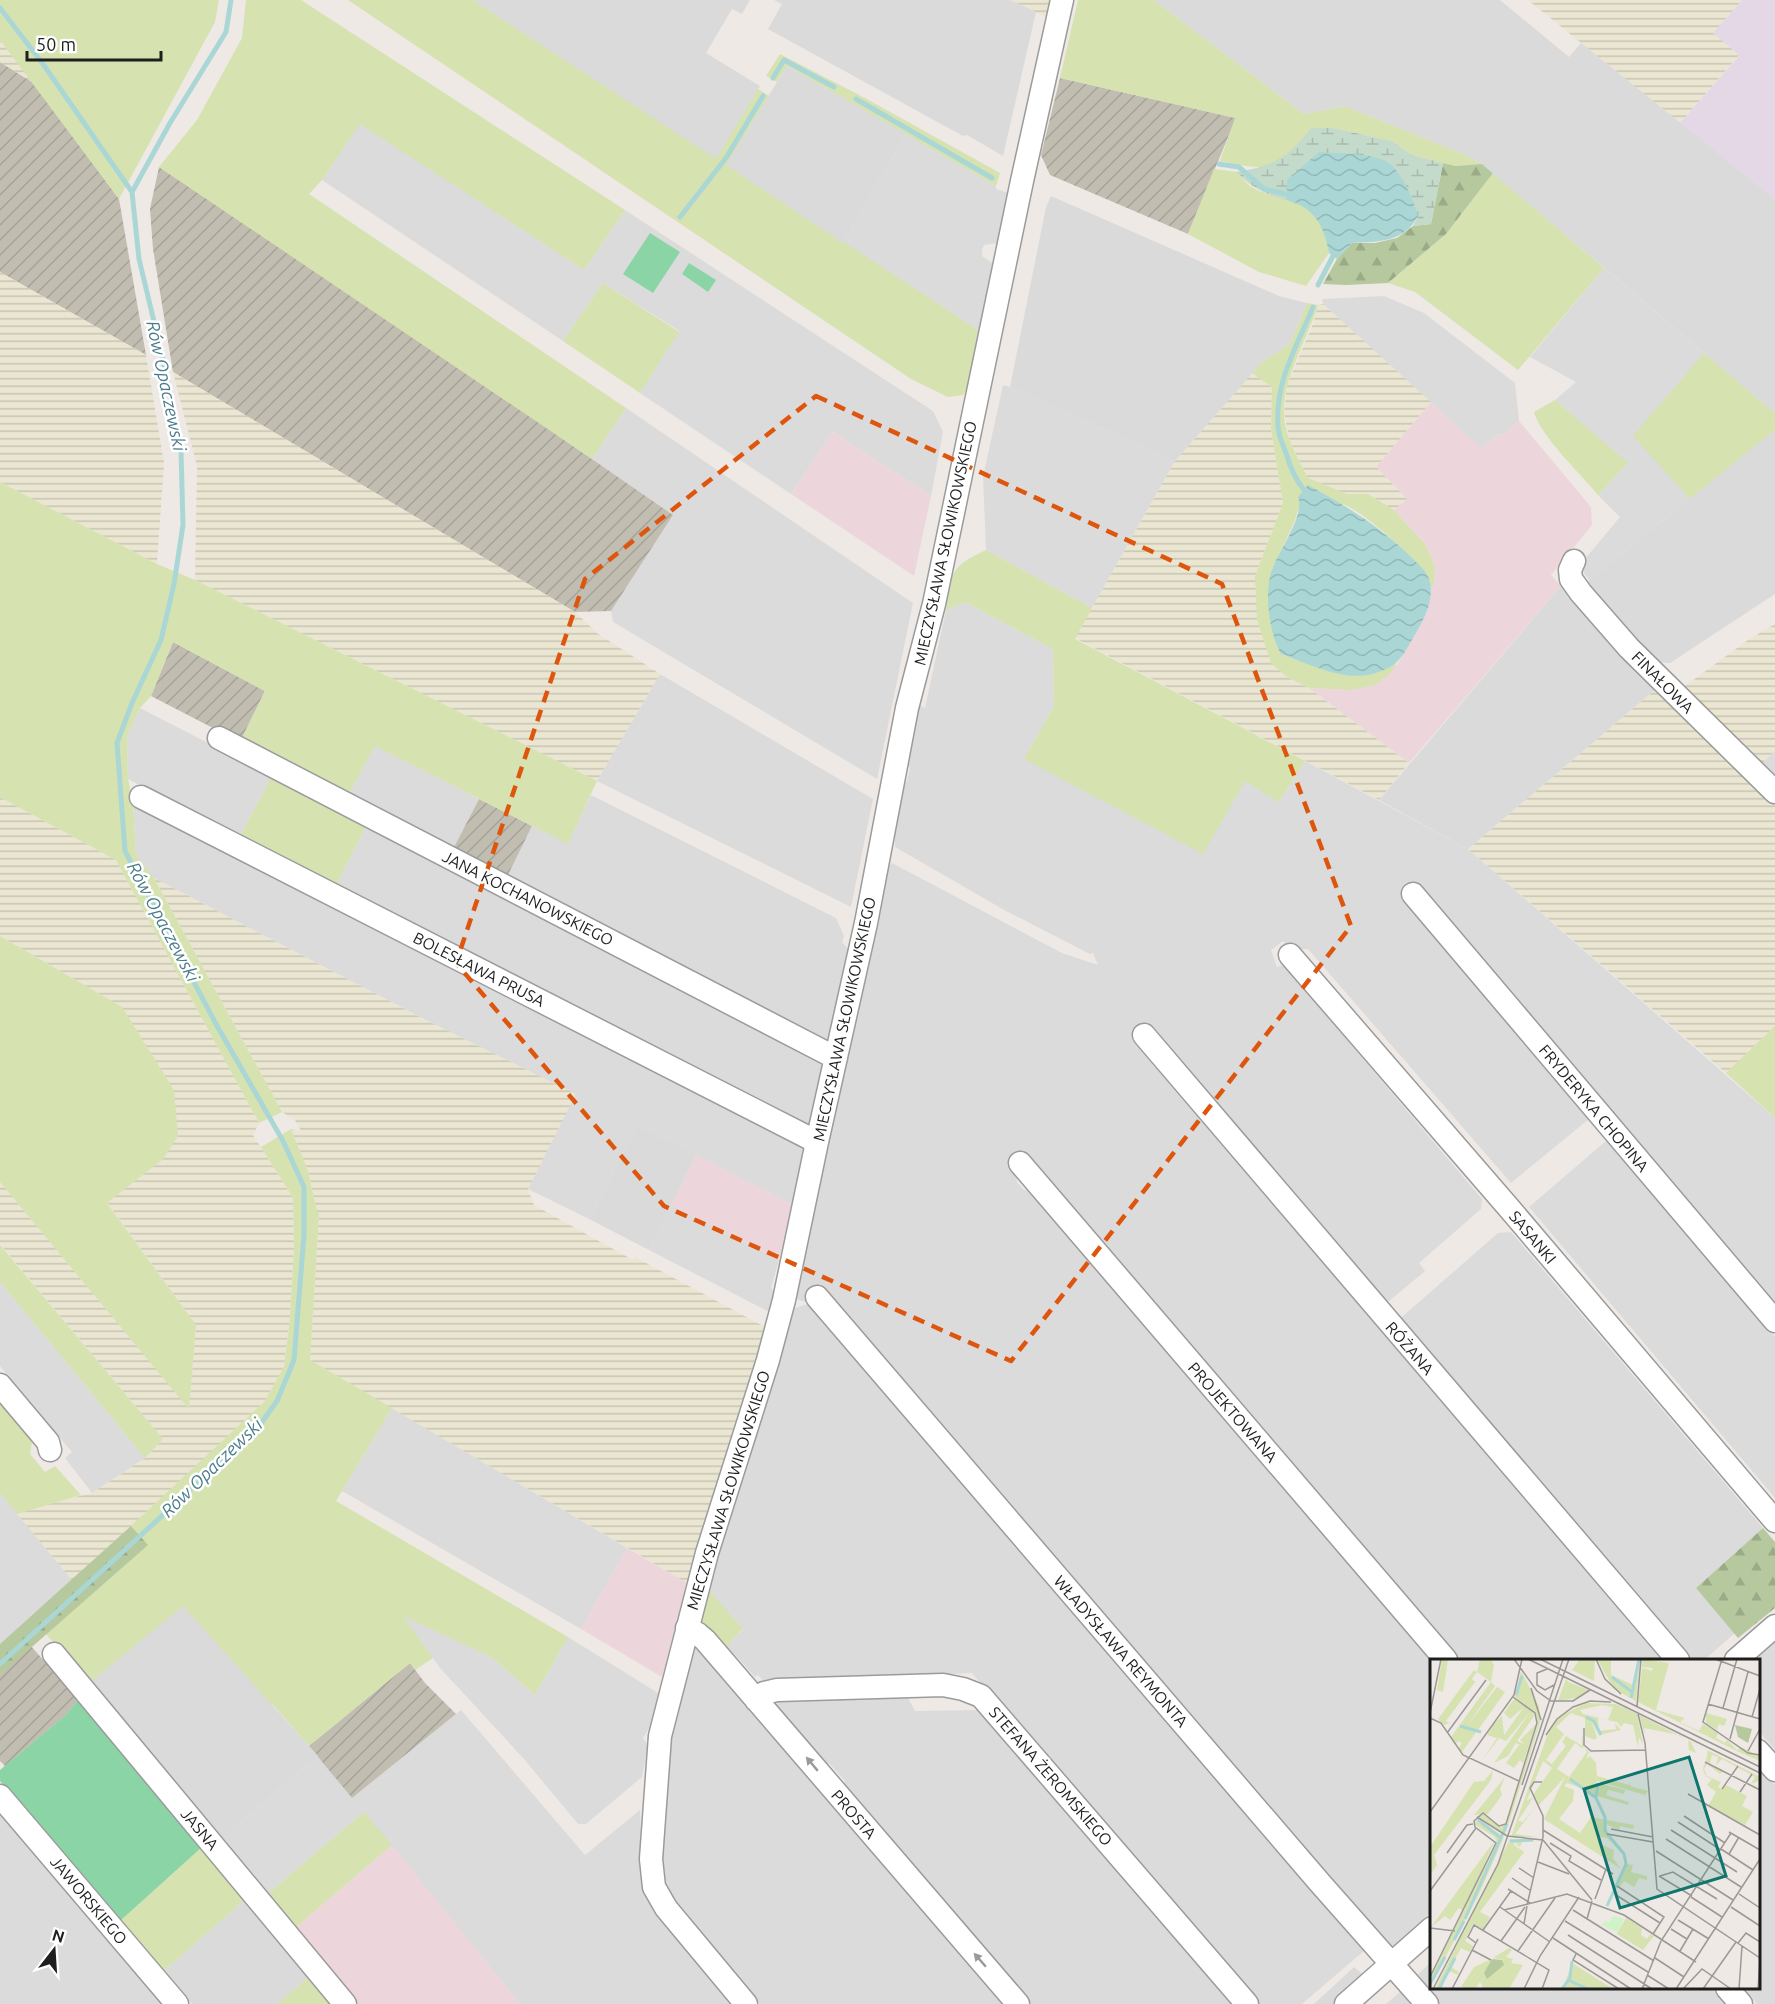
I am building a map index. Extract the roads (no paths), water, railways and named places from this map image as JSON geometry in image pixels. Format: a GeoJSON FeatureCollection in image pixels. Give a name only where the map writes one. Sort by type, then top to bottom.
{"type":"FeatureCollection","features":[{"type":"Feature","properties":{"kind":"street","name":"MIECZYSŁAWA SŁOWIKOWSKIEGO"},"geometry":{"type":"LineString","coordinates":[[746,2004],[661,1901],[654,1887],[651,1871],[660,1736],[707,1553],[768,1360],[784,1300],[866,923],[907,708],[934,604],[1062,0]]}},
{"type":"Feature","properties":{"kind":"street","name":"FINAŁOWA"},"geometry":{"type":"LineString","coordinates":[[1574,561],[1569,570],[1571,579],[1581,593],[1629,648],[1775,792]]}},
{"type":"Feature","properties":{"kind":"street","name":"JANA KOCHANOWSKIEGO"},"geometry":{"type":"LineString","coordinates":[[219,738],[836,1058]]}},
{"type":"Feature","properties":{"kind":"street","name":"BOLESŁAWA PRUSA"},"geometry":{"type":"LineString","coordinates":[[141,797],[817,1142]]}},
{"type":"Feature","properties":{"kind":"street","name":"FRYDERYKA CHOPINA"},"geometry":{"type":"LineString","coordinates":[[1413,894],[1775,1321]]}},
{"type":"Feature","properties":{"kind":"street","name":"SASANKI"},"geometry":{"type":"LineString","coordinates":[[1290,955],[1775,1521]]}},
{"type":"Feature","properties":{"kind":"street","name":"RÓŻANA"},"geometry":{"type":"LineString","coordinates":[[1144,1035],[1677,1659]]}},
{"type":"Feature","properties":{"kind":"street","name":"PROJEKTOWANA"},"geometry":{"type":"LineString","coordinates":[[1020,1163],[1445,1659]]}},
{"type":"Feature","properties":{"kind":"street","name":"WŁADYSŁAWA REYMONTA"},"geometry":{"type":"LineString","coordinates":[[817,1297],[1426,2004]]}},
{"type":"Feature","properties":{"kind":"street"},"geometry":{"type":"LineString","coordinates":[[0,1385],[48,1442],[50,1450]]}},
{"type":"Feature","properties":{"kind":"street"},"geometry":{"type":"LineString","coordinates":[[1737,1659],[1775,1626]]}},
{"type":"Feature","properties":{"kind":"street","name":"PROSTA"},"geometry":{"type":"LineString","coordinates":[[687,1628],[705,1640],[1018,2004]]}},
{"type":"Feature","properties":{"kind":"street","name":"JASNA"},"geometry":{"type":"LineString","coordinates":[[54,1654],[345,2004]]}},
{"type":"Feature","properties":{"kind":"street","name":"STEFANA ŻEROMSKIEGO"},"geometry":{"type":"LineString","coordinates":[[756,1700],[764,1693],[777,1690],[944,1685],[981,1696],[1246,2004]]}},
{"type":"Feature","properties":{"kind":"street"},"geometry":{"type":"LineString","coordinates":[[1760,1753],[1775,1770]]}},
{"type":"Feature","properties":{"kind":"street","name":"JAWORSKIEGO"},"geometry":{"type":"LineString","coordinates":[[0,1796],[177,2004]]}},
{"type":"Feature","properties":{"kind":"street"},"geometry":{"type":"LineString","coordinates":[[1346,2004],[1430,1929]]}},
{"type":"Feature","properties":{"kind":"street"},"geometry":{"type":"LineString","coordinates":[[1727,1989],[1741,2004]]}},
{"type":"Feature","properties":{"kind":"water"},"geometry":{"type":"Polygon","coordinates":[[[1319,152],[1369,156],[1391,164],[1406,185],[1418,216],[1412,225],[1406,231],[1390,239],[1352,243],[1337,259],[1329,253],[1321,226],[1311,212],[1286,200],[1287,180],[1319,152]]]}},
{"type":"Feature","properties":{"kind":"water"},"geometry":{"type":"Polygon","coordinates":[[[1308,485],[1374,525],[1421,566],[1429,579],[1431,593],[1429,606],[1403,655],[1385,669],[1369,675],[1343,675],[1281,654],[1273,634],[1268,599],[1270,577],[1295,522],[1298,513],[1298,497],[1308,485]]]}},
{"type":"Feature","properties":{"kind":"waterway","name":"Rów Opaczewski"},"geometry":{"type":"LineString","coordinates":[[0,1664],[257,1429],[277,1401],[294,1360],[304,1235],[304,1187],[283,1141],[216,1024],[125,851],[117,743],[132,703],[161,640],[174,584],[183,525],[181,451],[162,355],[139,259],[132,192],[170,123],[226,32],[231,0]]}},
{"type":"Feature","properties":{"kind":"waterway"},"geometry":{"type":"LineString","coordinates":[[0,8],[43,64],[132,192]]}},
{"type":"Feature","properties":{"kind":"waterway"},"geometry":{"type":"LineString","coordinates":[[773,78],[784,60],[834,87]]}},
{"type":"Feature","properties":{"kind":"waterway"},"geometry":{"type":"LineString","coordinates":[[680,217],[726,158],[763,96]]}},
{"type":"Feature","properties":{"kind":"waterway"},"geometry":{"type":"LineString","coordinates":[[856,99],[992,178]]}},
{"type":"Feature","properties":{"kind":"waterway"},"geometry":{"type":"LineString","coordinates":[[1219,164],[1239,167],[1264,189],[1286,194]]}},
{"type":"Feature","properties":{"kind":"waterway"},"geometry":{"type":"LineString","coordinates":[[1318,285],[1333,256]]}},
{"type":"Feature","properties":{"kind":"waterway"},"geometry":{"type":"LineString","coordinates":[[1304,490],[1293,473],[1280,436],[1278,409],[1288,364],[1313,307]]}}]}
